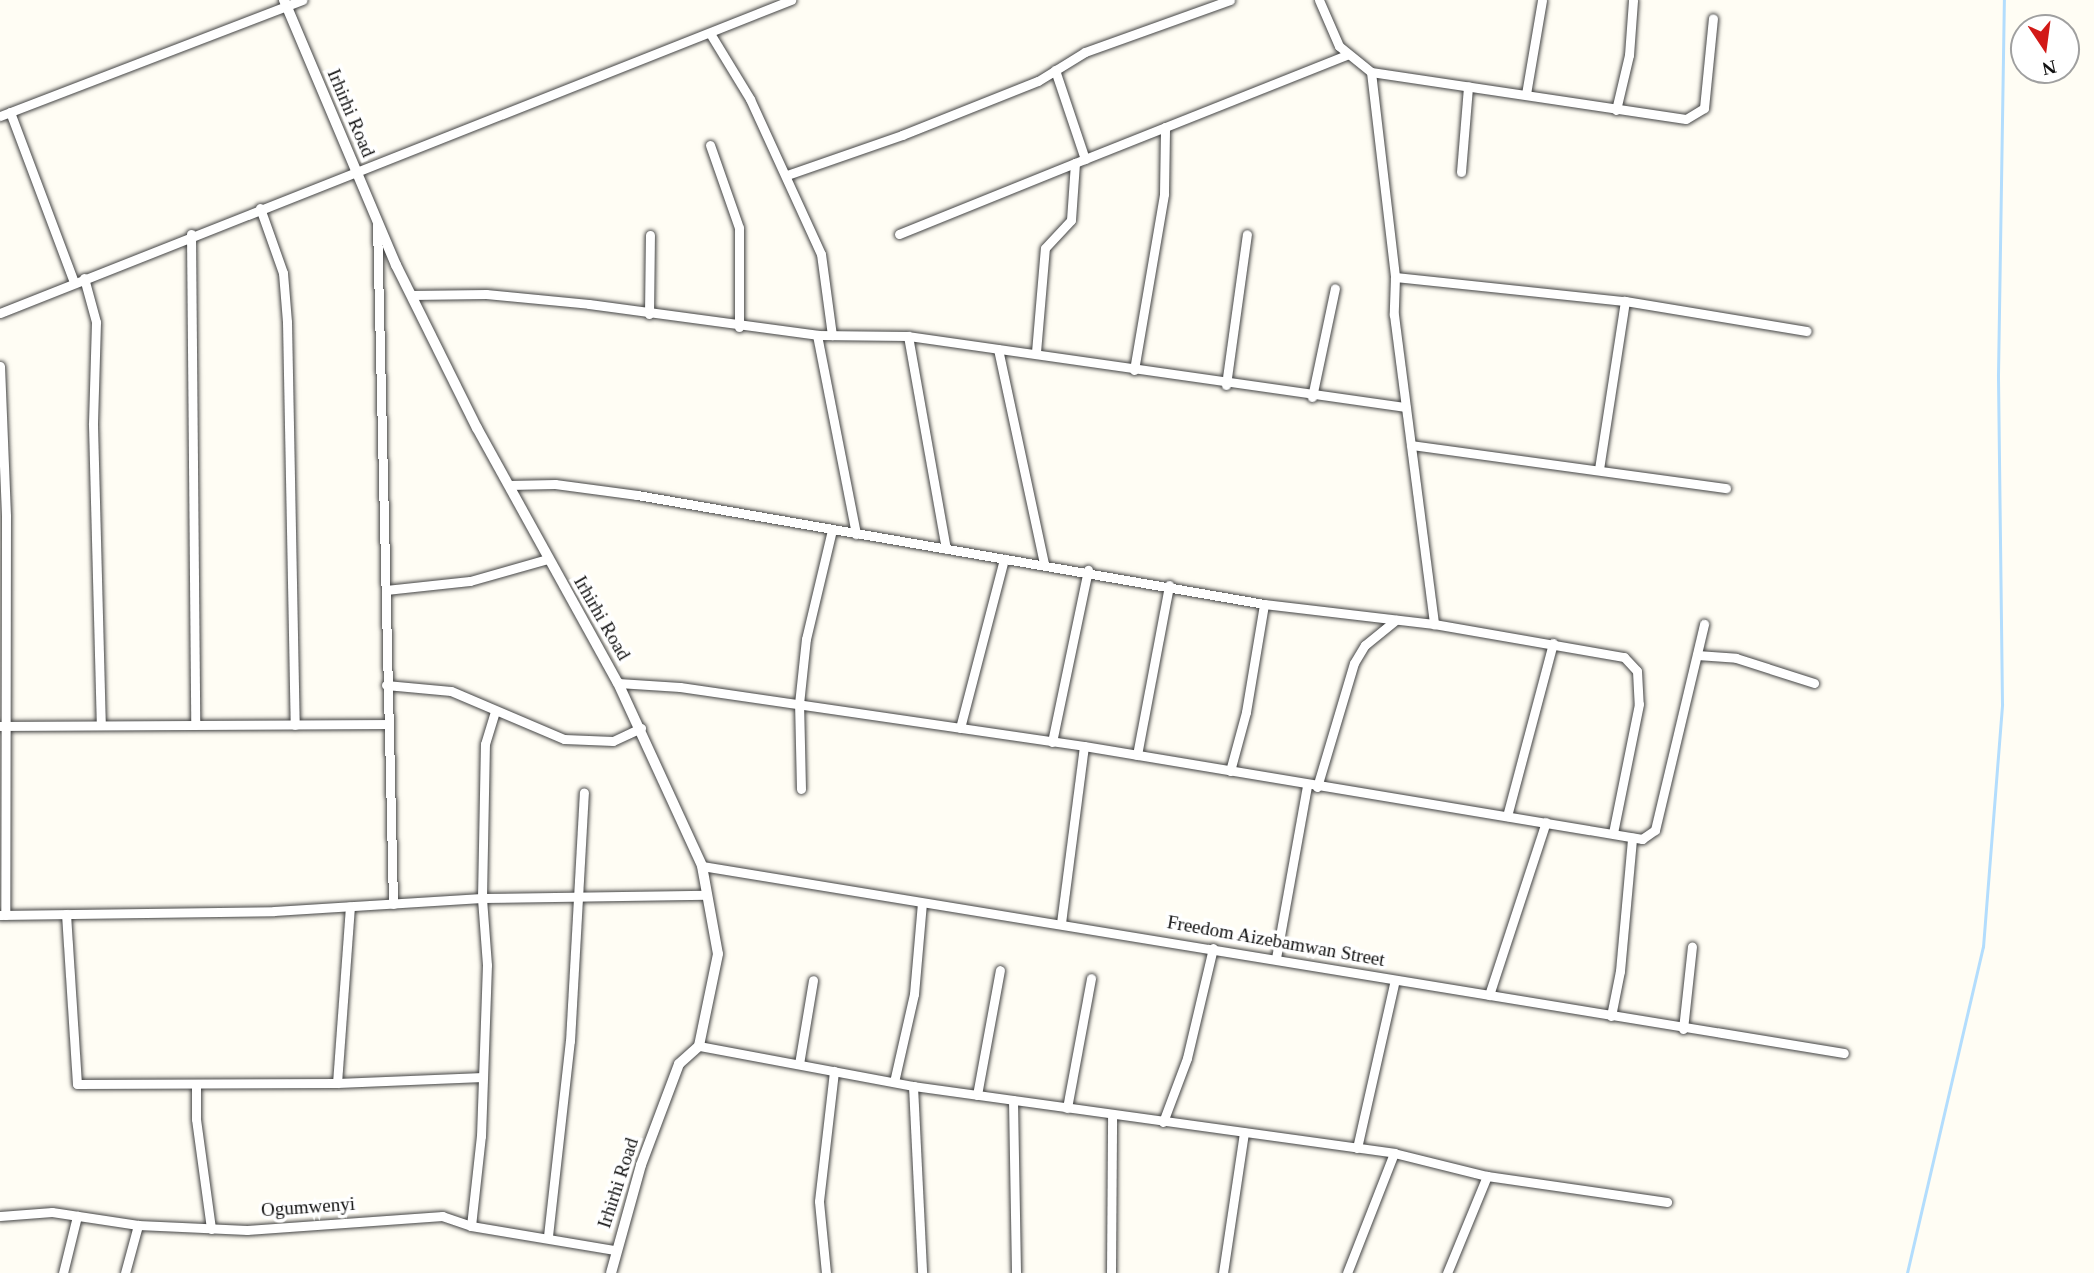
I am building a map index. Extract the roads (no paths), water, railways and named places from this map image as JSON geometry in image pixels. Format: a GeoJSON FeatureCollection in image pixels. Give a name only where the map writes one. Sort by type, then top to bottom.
{"type":"FeatureCollection","features":[{"type":"Feature","properties":{"kind":"street"},"geometry":{"type":"LineString","coordinates":[[0,116],[285,3],[302,0]]}},
{"type":"Feature","properties":{"kind":"street"},"geometry":{"type":"LineString","coordinates":[[0,313],[191,234],[711,35],[792,0]]}},
{"type":"Feature","properties":{"kind":"street"},"geometry":{"type":"LineString","coordinates":[[787,175],[902,135],[1038,81],[1085,52],[1230,0]]}},
{"type":"Feature","properties":{"kind":"street"},"geometry":{"type":"LineString","coordinates":[[1319,0],[1346,55],[1371,72],[1686,119],[1699,116],[1704,108],[1713,18]]}},
{"type":"Feature","properties":{"kind":"street"},"geometry":{"type":"LineString","coordinates":[[1526,94],[1542,0]]}},
{"type":"Feature","properties":{"kind":"street"},"geometry":{"type":"LineString","coordinates":[[1616,110],[1629,55],[1633,0]]}},
{"type":"Feature","properties":{"kind":"street","name":"Irhirhi Road"},"geometry":{"type":"LineString","coordinates":[[285,3],[377,222],[411,295],[548,559],[618,682],[702,866],[718,954],[699,1046],[679,1063],[615,1250],[611,1273]]}},
{"type":"Feature","properties":{"kind":"street"},"geometry":{"type":"LineString","coordinates":[[711,35],[787,175],[821,254],[832,335]]}},
{"type":"Feature","properties":{"kind":"street"},"geometry":{"type":"LineString","coordinates":[[899,234],[1346,55]]}},
{"type":"Feature","properties":{"kind":"street"},"geometry":{"type":"LineString","coordinates":[[1055,70],[1085,159]]}},
{"type":"Feature","properties":{"kind":"street"},"geometry":{"type":"LineString","coordinates":[[1371,72],[1395,277],[1394,315],[1434,624]]}},
{"type":"Feature","properties":{"kind":"street"},"geometry":{"type":"LineString","coordinates":[[1461,172],[1468,86]]}},
{"type":"Feature","properties":{"kind":"street"},"geometry":{"type":"LineString","coordinates":[[10,112],[74,282]]}},
{"type":"Feature","properties":{"kind":"street"},"geometry":{"type":"LineString","coordinates":[[1134,370],[1164,194],[1165,127]]}},
{"type":"Feature","properties":{"kind":"street"},"geometry":{"type":"LineString","coordinates":[[710,145],[739,228],[739,327]]}},
{"type":"Feature","properties":{"kind":"street"},"geometry":{"type":"LineString","coordinates":[[1035,352],[1045,248],[1071,220],[1075,163]]}},
{"type":"Feature","properties":{"kind":"street"},"geometry":{"type":"LineString","coordinates":[[260,208],[283,273],[287,322],[295,725]]}},
{"type":"Feature","properties":{"kind":"street"},"geometry":{"type":"LineString","coordinates":[[377,222],[393,904]]}},
{"type":"Feature","properties":{"kind":"street"},"geometry":{"type":"LineString","coordinates":[[191,234],[195,725]]}},
{"type":"Feature","properties":{"kind":"street"},"geometry":{"type":"LineString","coordinates":[[1226,385],[1247,234]]}},
{"type":"Feature","properties":{"kind":"street"},"geometry":{"type":"LineString","coordinates":[[649,314],[650,235]]}},
{"type":"Feature","properties":{"kind":"street"},"geometry":{"type":"LineString","coordinates":[[1395,277],[1625,301],[1807,331]]}},
{"type":"Feature","properties":{"kind":"street"},"geometry":{"type":"LineString","coordinates":[[84,278],[96,323],[93,425],[101,725]]}},
{"type":"Feature","properties":{"kind":"street"},"geometry":{"type":"LineString","coordinates":[[1312,397],[1335,288]]}},
{"type":"Feature","properties":{"kind":"street"},"geometry":{"type":"LineString","coordinates":[[411,295],[486,294],[817,335],[908,336],[1035,352],[1226,385],[1405,407]]}},
{"type":"Feature","properties":{"kind":"street"},"geometry":{"type":"LineString","coordinates":[[1599,469],[1625,301]]}},
{"type":"Feature","properties":{"kind":"street"},"geometry":{"type":"LineString","coordinates":[[817,335],[856,534]]}},
{"type":"Feature","properties":{"kind":"street"},"geometry":{"type":"LineString","coordinates":[[908,336],[946,549]]}},
{"type":"Feature","properties":{"kind":"street"},"geometry":{"type":"LineString","coordinates":[[998,349],[1044,564]]}},
{"type":"Feature","properties":{"kind":"street"},"geometry":{"type":"LineString","coordinates":[[0,366],[3,541],[2,915],[350,906],[482,898],[708,895]]}},
{"type":"Feature","properties":{"kind":"street"},"geometry":{"type":"LineString","coordinates":[[1411,445],[1726,488]]}},
{"type":"Feature","properties":{"kind":"street"},"geometry":{"type":"LineString","coordinates":[[509,485],[555,484],[637,495],[1004,559],[1088,570],[1264,604],[1434,624],[1624,657],[1637,671],[1639,704],[1613,833]]}},
{"type":"Feature","properties":{"kind":"street"},"geometry":{"type":"LineString","coordinates":[[801,789],[799,704],[806,639],[832,530]]}},
{"type":"Feature","properties":{"kind":"street"},"geometry":{"type":"LineString","coordinates":[[386,590],[470,582],[548,559]]}},
{"type":"Feature","properties":{"kind":"street"},"geometry":{"type":"LineString","coordinates":[[960,728],[1004,559]]}},
{"type":"Feature","properties":{"kind":"street"},"geometry":{"type":"LineString","coordinates":[[1052,742],[1088,570]]}},
{"type":"Feature","properties":{"kind":"street"},"geometry":{"type":"LineString","coordinates":[[1137,755],[1169,585]]}},
{"type":"Feature","properties":{"kind":"street"},"geometry":{"type":"LineString","coordinates":[[1230,771],[1246,712],[1264,604]]}},
{"type":"Feature","properties":{"kind":"street"},"geometry":{"type":"LineString","coordinates":[[1276,958],[1312,786],[1353,663],[1365,645],[1396,620]]}},
{"type":"Feature","properties":{"kind":"street"},"geometry":{"type":"LineString","coordinates":[[618,682],[799,704],[1084,746],[1312,786],[1632,838],[1647,838],[1655,830],[1704,624]]}},
{"type":"Feature","properties":{"kind":"street"},"geometry":{"type":"LineString","coordinates":[[1507,816],[1553,643]]}},
{"type":"Feature","properties":{"kind":"street"},"geometry":{"type":"LineString","coordinates":[[1697,655],[1736,658],[1814,683]]}},
{"type":"Feature","properties":{"kind":"street"},"geometry":{"type":"LineString","coordinates":[[386,685],[451,691],[564,739],[613,741],[641,728]]}},
{"type":"Feature","properties":{"kind":"street"},"geometry":{"type":"LineString","coordinates":[[471,1226],[483,1077],[487,965],[482,898],[485,744],[495,711]]}},
{"type":"Feature","properties":{"kind":"street"},"geometry":{"type":"LineString","coordinates":[[3,726],[387,724]]}},
{"type":"Feature","properties":{"kind":"street"},"geometry":{"type":"LineString","coordinates":[[1061,923],[1084,746]]}},
{"type":"Feature","properties":{"kind":"street"},"geometry":{"type":"LineString","coordinates":[[548,1236],[570,1041],[584,792]]}},
{"type":"Feature","properties":{"kind":"street"},"geometry":{"type":"LineString","coordinates":[[1489,995],[1546,822]]}},
{"type":"Feature","properties":{"kind":"street"},"geometry":{"type":"LineString","coordinates":[[1611,1016],[1620,971],[1632,838]]}},
{"type":"Feature","properties":{"kind":"street","name":"Freedom Aizebamwan Street"},"geometry":{"type":"LineString","coordinates":[[702,866],[1276,958],[1683,1029],[1844,1053]]}},
{"type":"Feature","properties":{"kind":"street"},"geometry":{"type":"LineString","coordinates":[[894,1082],[914,994],[922,903]]}},
{"type":"Feature","properties":{"kind":"street"},"geometry":{"type":"LineString","coordinates":[[337,1083],[350,906]]}},
{"type":"Feature","properties":{"kind":"street"},"geometry":{"type":"LineString","coordinates":[[66,914],[77,1084],[337,1083],[483,1077]]}},
{"type":"Feature","properties":{"kind":"street"},"geometry":{"type":"LineString","coordinates":[[1683,1029],[1692,946]]}},
{"type":"Feature","properties":{"kind":"street"},"geometry":{"type":"LineString","coordinates":[[1163,1122],[1187,1058],[1213,948]]}},
{"type":"Feature","properties":{"kind":"street"},"geometry":{"type":"LineString","coordinates":[[977,1095],[1000,970]]}},
{"type":"Feature","properties":{"kind":"street"},"geometry":{"type":"LineString","coordinates":[[1067,1108],[1091,978]]}},
{"type":"Feature","properties":{"kind":"street"},"geometry":{"type":"LineString","coordinates":[[799,1064],[813,980]]}},
{"type":"Feature","properties":{"kind":"street"},"geometry":{"type":"LineString","coordinates":[[1357,1148],[1395,980]]}},
{"type":"Feature","properties":{"kind":"street"},"geometry":{"type":"LineString","coordinates":[[699,1046],[913,1086],[1394,1153],[1487,1175],[1667,1202]]}},
{"type":"Feature","properties":{"kind":"street"},"geometry":{"type":"LineString","coordinates":[[826,1273],[819,1201],[834,1071]]}},
{"type":"Feature","properties":{"kind":"street"},"geometry":{"type":"LineString","coordinates":[[196,1084],[195,1119],[211,1229]]}},
{"type":"Feature","properties":{"kind":"street"},"geometry":{"type":"LineString","coordinates":[[913,1086],[922,1273]]}},
{"type":"Feature","properties":{"kind":"street"},"geometry":{"type":"LineString","coordinates":[[1013,1100],[1016,1273]]}},
{"type":"Feature","properties":{"kind":"street"},"geometry":{"type":"LineString","coordinates":[[1111,1273],[1112,1114]]}},
{"type":"Feature","properties":{"kind":"street"},"geometry":{"type":"LineString","coordinates":[[1223,1273],[1244,1133]]}},
{"type":"Feature","properties":{"kind":"street"},"geometry":{"type":"LineString","coordinates":[[1347,1273],[1394,1153]]}},
{"type":"Feature","properties":{"kind":"street"},"geometry":{"type":"LineString","coordinates":[[1447,1273],[1487,1175]]}},
{"type":"Feature","properties":{"kind":"street","name":"Ogumwenyi"},"geometry":{"type":"LineString","coordinates":[[0,1216],[52,1212],[138,1225],[211,1229],[442,1216],[471,1226],[548,1236],[615,1250]]}},
{"type":"Feature","properties":{"kind":"street"},"geometry":{"type":"LineString","coordinates":[[64,1273],[77,1216]]}},
{"type":"Feature","properties":{"kind":"street"},"geometry":{"type":"LineString","coordinates":[[125,1273],[138,1225]]}},
{"type":"Feature","properties":{"kind":"waterway"},"geometry":{"type":"LineString","coordinates":[[1907,1273],[1983,947],[2002,705],[1998,375],[2004,0]]}}]}
